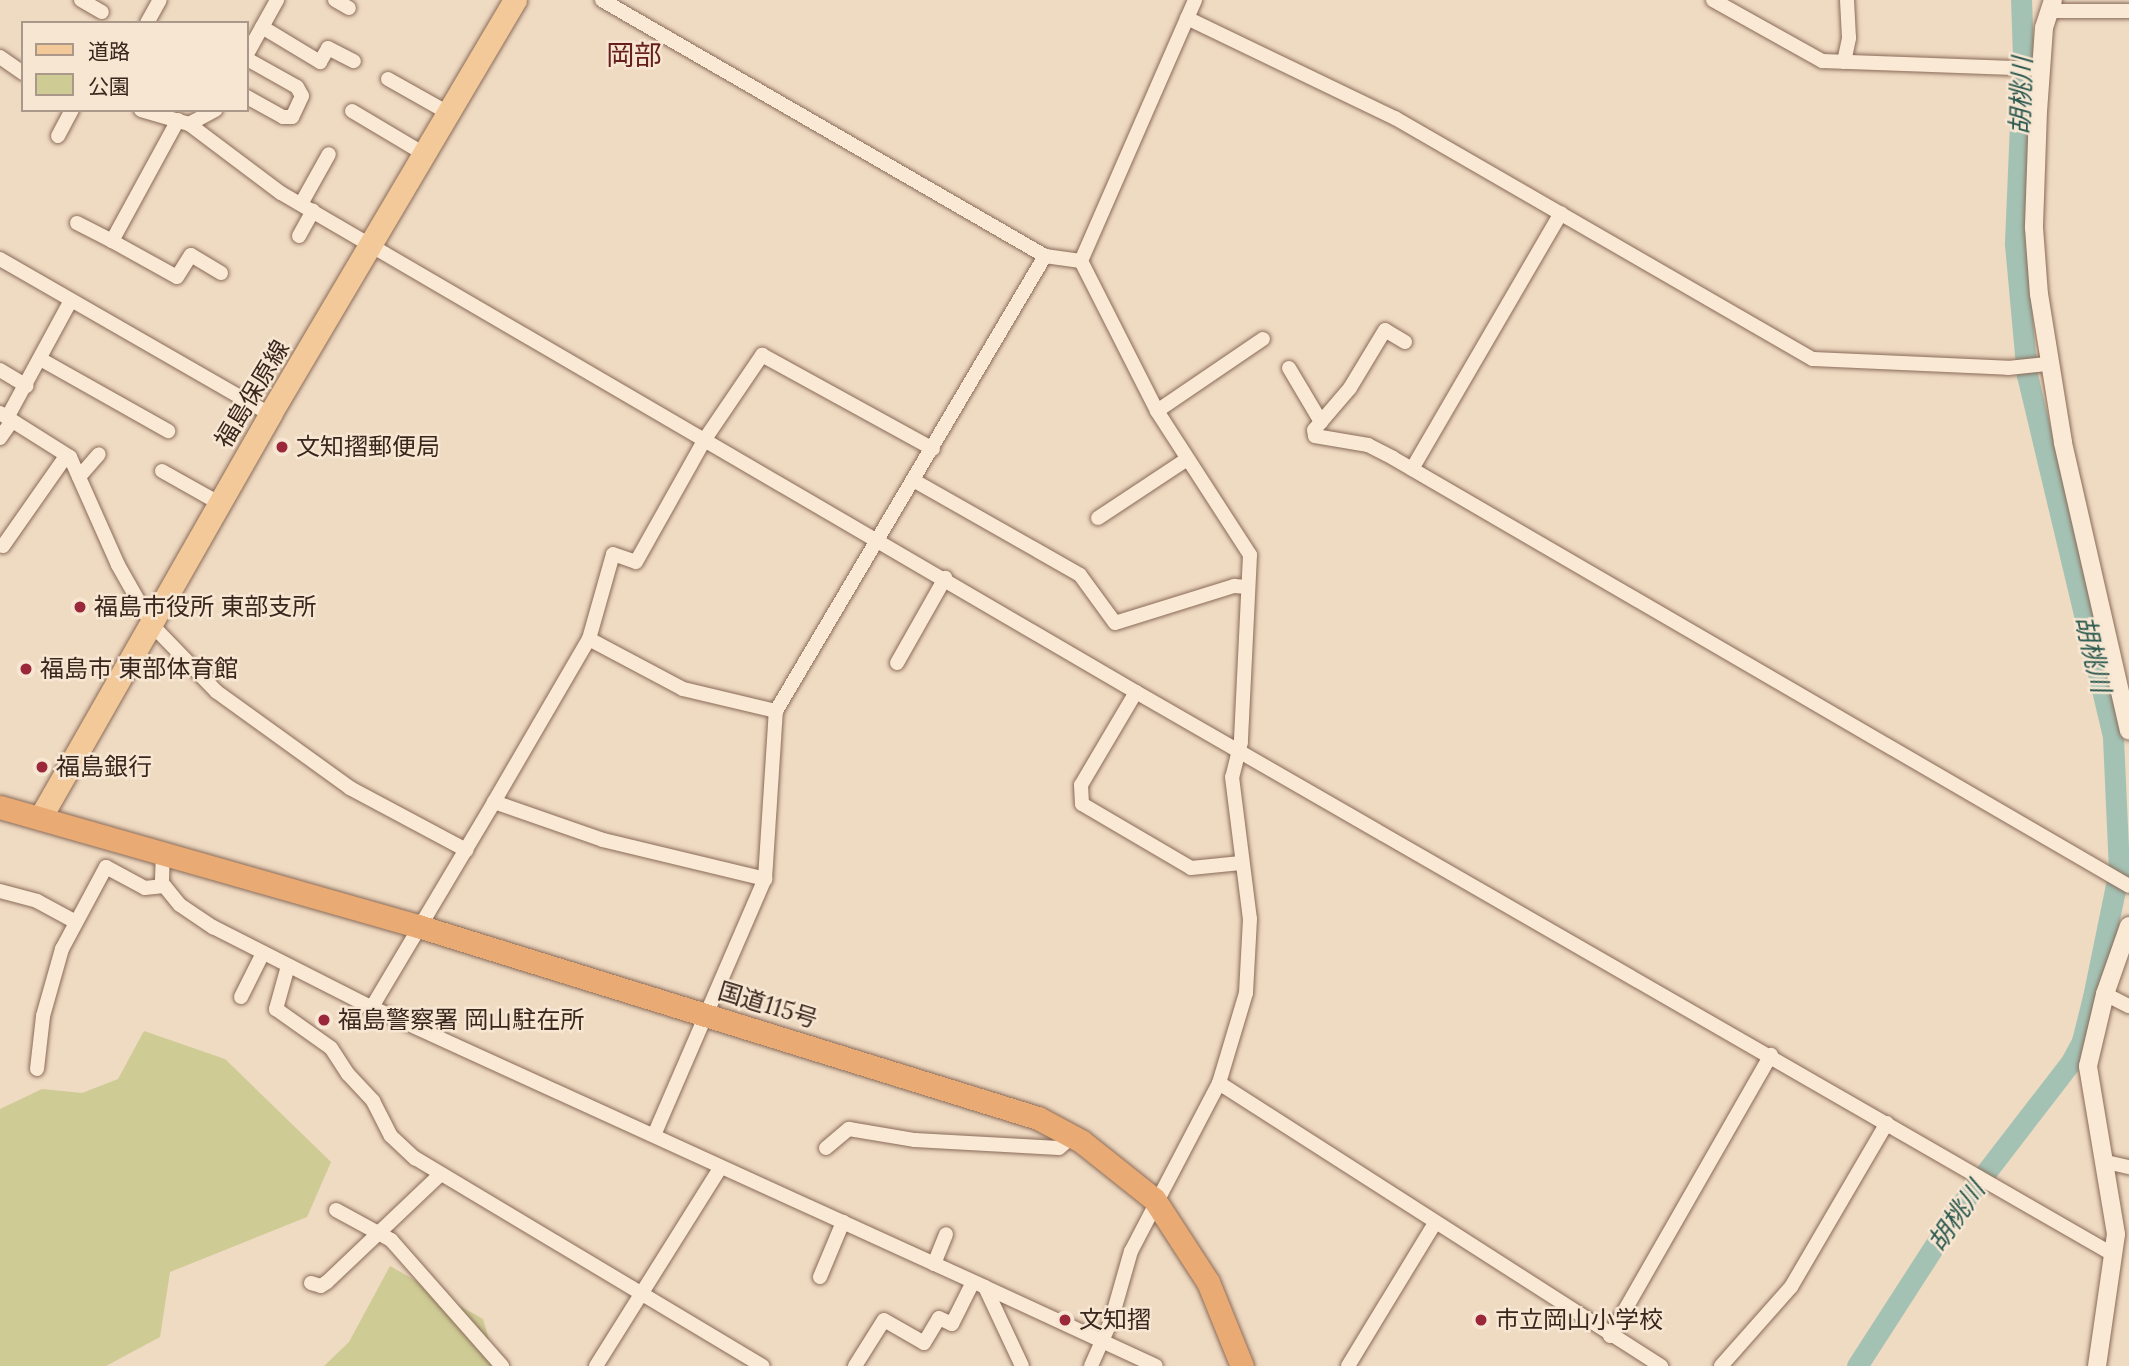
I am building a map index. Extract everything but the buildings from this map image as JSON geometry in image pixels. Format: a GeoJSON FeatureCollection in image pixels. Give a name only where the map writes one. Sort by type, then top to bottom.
{"type":"FeatureCollection","features":[{"type":"Feature","properties":{"kind":"highway","name":"国道115号"},"geometry":{"type":"LineString","coordinates":[[0,793],[43,812],[163,851],[1004,1105],[1073,1136],[1154,1199],[1208,1282],[1242,1366]]}},
{"type":"Feature","properties":{"kind":"highway","name":"国道115号"},"geometry":{"type":"LineString","coordinates":[[0,807],[43,812]]}},
{"type":"Feature","properties":{"kind":"main road","name":"福島保原線"},"geometry":{"type":"LineString","coordinates":[[43,812],[270,414],[426,155],[515,0]]}},
{"type":"Feature","properties":{"kind":"street"},"geometry":{"type":"LineString","coordinates":[[81,0],[102,12]]}},
{"type":"Feature","properties":{"kind":"street"},"geometry":{"type":"LineString","coordinates":[[148,21],[160,0]]}},
{"type":"Feature","properties":{"kind":"street"},"geometry":{"type":"LineString","coordinates":[[248,52],[277,0]]}},
{"type":"Feature","properties":{"kind":"street"},"geometry":{"type":"LineString","coordinates":[[335,0],[349,8]]}},
{"type":"Feature","properties":{"kind":"street"},"geometry":{"type":"LineString","coordinates":[[602,0],[1045,256],[1081,261]]}},
{"type":"Feature","properties":{"kind":"street"},"geometry":{"type":"LineString","coordinates":[[1081,261],[1195,0]]}},
{"type":"Feature","properties":{"kind":"street"},"geometry":{"type":"LineString","coordinates":[[1713,0],[1814,58],[1844,62],[2041,69]]}},
{"type":"Feature","properties":{"kind":"street"},"geometry":{"type":"LineString","coordinates":[[1844,62],[1849,38],[1847,0]]}},
{"type":"Feature","properties":{"kind":"street"},"geometry":{"type":"LineString","coordinates":[[2129,11],[2051,5],[2041,69],[2034,228],[2047,364],[2129,731]]}},
{"type":"Feature","properties":{"kind":"street"},"geometry":{"type":"LineString","coordinates":[[1187,18],[1395,118],[1813,359],[2008,369],[2047,364]]}},
{"type":"Feature","properties":{"kind":"street"},"geometry":{"type":"LineString","coordinates":[[262,27],[320,62],[328,48],[354,61]]}},
{"type":"Feature","properties":{"kind":"street"},"geometry":{"type":"LineString","coordinates":[[0,57],[21,72]]}},
{"type":"Feature","properties":{"kind":"street"},"geometry":{"type":"LineString","coordinates":[[248,60],[297,87],[302,96],[292,117],[283,117],[248,98]]}},
{"type":"Feature","properties":{"kind":"street"},"geometry":{"type":"LineString","coordinates":[[388,79],[450,114]]}},
{"type":"Feature","properties":{"kind":"street"},"geometry":{"type":"LineString","coordinates":[[352,111],[426,155]]}},
{"type":"Feature","properties":{"kind":"street"},"geometry":{"type":"LineString","coordinates":[[58,136],[71,112]]}},
{"type":"Feature","properties":{"kind":"street"},"geometry":{"type":"LineString","coordinates":[[148,112],[184,122],[307,208],[945,578],[1136,692],[1771,1055],[2114,1255]]}},
{"type":"Feature","properties":{"kind":"street"},"geometry":{"type":"LineString","coordinates":[[112,242],[184,122],[210,112]]}},
{"type":"Feature","properties":{"kind":"street"},"geometry":{"type":"LineString","coordinates":[[299,236],[307,208],[329,155]]}},
{"type":"Feature","properties":{"kind":"street"},"geometry":{"type":"LineString","coordinates":[[1412,468],[1562,213]]}},
{"type":"Feature","properties":{"kind":"street"},"geometry":{"type":"LineString","coordinates":[[77,223],[177,277],[191,255],[221,273]]}},
{"type":"Feature","properties":{"kind":"street"},"geometry":{"type":"LineString","coordinates":[[654,1135],[709,1014],[765,879],[776,710],[1045,256]]}},
{"type":"Feature","properties":{"kind":"street"},"geometry":{"type":"LineString","coordinates":[[0,259],[270,414]]}},
{"type":"Feature","properties":{"kind":"street"},"geometry":{"type":"LineString","coordinates":[[1081,261],[1157,411],[1249,550],[1239,749],[1232,799],[1249,905],[1249,974],[1237,1031],[1219,1083],[1154,1199],[1130,1251],[1091,1366]]}},
{"type":"Feature","properties":{"kind":"street"},"geometry":{"type":"LineString","coordinates":[[0,438],[6,417],[42,360],[71,300]]}},
{"type":"Feature","properties":{"kind":"street"},"geometry":{"type":"LineString","coordinates":[[1405,342],[1385,330],[1350,387],[1321,422],[1315,436],[1368,445],[1412,468],[2129,886]]}},
{"type":"Feature","properties":{"kind":"street"},"geometry":{"type":"LineString","coordinates":[[1157,411],[1263,339]]}},
{"type":"Feature","properties":{"kind":"street"},"geometry":{"type":"LineString","coordinates":[[372,1007],[589,639],[613,554],[636,562],[705,439],[762,355],[933,449]]}},
{"type":"Feature","properties":{"kind":"street"},"geometry":{"type":"LineString","coordinates":[[42,360],[168,431]]}},
{"type":"Feature","properties":{"kind":"street"},"geometry":{"type":"LineString","coordinates":[[1289,368],[1321,422]]}},
{"type":"Feature","properties":{"kind":"street"},"geometry":{"type":"LineString","coordinates":[[0,370],[27,386]]}},
{"type":"Feature","properties":{"kind":"street"},"geometry":{"type":"LineString","coordinates":[[6,417],[66,456],[79,477],[118,565],[152,625],[217,692],[382,808],[466,850]]}},
{"type":"Feature","properties":{"kind":"street"},"geometry":{"type":"LineString","coordinates":[[79,477],[99,454]]}},
{"type":"Feature","properties":{"kind":"street"},"geometry":{"type":"LineString","coordinates":[[3,546],[66,456]]}},
{"type":"Feature","properties":{"kind":"street"},"geometry":{"type":"LineString","coordinates":[[1098,518],[1187,459]]}},
{"type":"Feature","properties":{"kind":"street"},"geometry":{"type":"LineString","coordinates":[[162,471],[219,503]]}},
{"type":"Feature","properties":{"kind":"street"},"geometry":{"type":"LineString","coordinates":[[913,480],[1080,575],[1115,622],[1234,586],[1248,587]]}},
{"type":"Feature","properties":{"kind":"street"},"geometry":{"type":"LineString","coordinates":[[898,663],[945,578]]}},
{"type":"Feature","properties":{"kind":"street"},"geometry":{"type":"LineString","coordinates":[[589,639],[683,689],[776,710]]}},
{"type":"Feature","properties":{"kind":"street"},"geometry":{"type":"LineString","coordinates":[[1136,692],[1081,785],[1082,804],[1191,868],[1241,863]]}},
{"type":"Feature","properties":{"kind":"street"},"geometry":{"type":"LineString","coordinates":[[494,802],[603,840],[765,879]]}},
{"type":"Feature","properties":{"kind":"street"},"geometry":{"type":"LineString","coordinates":[[163,851],[164,886],[200,920],[288,966],[372,1007],[688,1148],[720,1168],[1102,1339],[1156,1366]]}},
{"type":"Feature","properties":{"kind":"street"},"geometry":{"type":"LineString","coordinates":[[37,1069],[43,1016],[74,921],[106,867],[145,888],[164,886]]}},
{"type":"Feature","properties":{"kind":"street"},"geometry":{"type":"LineString","coordinates":[[0,891],[37,901],[74,921]]}},
{"type":"Feature","properties":{"kind":"street"},"geometry":{"type":"LineString","coordinates":[[2097,1366],[2114,1255],[2114,1221],[2087,1073],[2105,994],[2129,926]]}},
{"type":"Feature","properties":{"kind":"street"},"geometry":{"type":"LineString","coordinates":[[241,997],[263,953]]}},
{"type":"Feature","properties":{"kind":"street"},"geometry":{"type":"LineString","coordinates":[[288,966],[276,1010],[331,1048],[373,1101],[391,1136],[441,1174],[762,1366]]}},
{"type":"Feature","properties":{"kind":"street"},"geometry":{"type":"LineString","coordinates":[[2105,994],[2129,1006]]}},
{"type":"Feature","properties":{"kind":"street"},"geometry":{"type":"LineString","coordinates":[[1610,1336],[1771,1055]]}},
{"type":"Feature","properties":{"kind":"street"},"geometry":{"type":"LineString","coordinates":[[1219,1083],[1610,1336],[1661,1366]]}},
{"type":"Feature","properties":{"kind":"street"},"geometry":{"type":"LineString","coordinates":[[1721,1366],[1791,1287],[1886,1123]]}},
{"type":"Feature","properties":{"kind":"street"},"geometry":{"type":"LineString","coordinates":[[826,1148],[849,1129],[915,1140],[1046,1147],[1059,1147],[1073,1136]]}},
{"type":"Feature","properties":{"kind":"street"},"geometry":{"type":"LineString","coordinates":[[2102,1161],[2129,1167]]}},
{"type":"Feature","properties":{"kind":"street"},"geometry":{"type":"LineString","coordinates":[[596,1366],[720,1168]]}},
{"type":"Feature","properties":{"kind":"street"},"geometry":{"type":"LineString","coordinates":[[311,1283],[321,1286],[327,1282],[441,1174]]}},
{"type":"Feature","properties":{"kind":"street"},"geometry":{"type":"LineString","coordinates":[[336,1210],[381,1233],[426,1275],[502,1366]]}},
{"type":"Feature","properties":{"kind":"street"},"geometry":{"type":"LineString","coordinates":[[820,1277],[843,1222]]}},
{"type":"Feature","properties":{"kind":"street"},"geometry":{"type":"LineString","coordinates":[[1348,1366],[1435,1223]]}},
{"type":"Feature","properties":{"kind":"street"},"geometry":{"type":"LineString","coordinates":[[934,1264],[946,1234]]}},
{"type":"Feature","properties":{"kind":"street"},"geometry":{"type":"LineString","coordinates":[[855,1366],[884,1320],[924,1343],[939,1318],[952,1324],[979,1285]]}},
{"type":"Feature","properties":{"kind":"street"},"geometry":{"type":"LineString","coordinates":[[979,1285],[1022,1366]]}},
{"type":"Feature","properties":{"kind":"green space"},"geometry":{"type":"Polygon","coordinates":[[[144,1031],[225,1059],[331,1162],[307,1217],[170,1272],[160,1337],[106,1366],[0,1366],[0,1109],[42,1089],[82,1093],[118,1079],[144,1031]]]}},
{"type":"Feature","properties":{"kind":"green space"},"geometry":{"type":"Polygon","coordinates":[[[390,1266],[483,1319],[497,1366],[324,1366],[349,1342],[390,1266]]]}},
{"type":"Feature","properties":{"kind":"waterway","name":"胡桃川"},"geometry":{"type":"LineString","coordinates":[[1857,1366],[1960,1206],[2071,1062],[2082,1041],[2119,870],[2113,736],[2027,376],[2015,243],[2023,56],[2021,0]]}},
{"type":"Feature","properties":{"kind":"place","name":"文知摺郵便局"},"geometry":{"type":"Point","coordinates":[282,447]}},
{"type":"Feature","properties":{"kind":"place","name":"福島市役所 東部支所"},"geometry":{"type":"Point","coordinates":[80,607]}},
{"type":"Feature","properties":{"kind":"place","name":"福島市 東部体育館"},"geometry":{"type":"Point","coordinates":[26,669]}},
{"type":"Feature","properties":{"kind":"place","name":"福島銀行"},"geometry":{"type":"Point","coordinates":[42,767]}},
{"type":"Feature","properties":{"kind":"place","name":"福島警察署 岡山駐在所"},"geometry":{"type":"Point","coordinates":[324,1020]}},
{"type":"Feature","properties":{"kind":"place","name":"文知摺"},"geometry":{"type":"Point","coordinates":[1065,1320]}},
{"type":"Feature","properties":{"kind":"place","name":"市立岡山小学校"},"geometry":{"type":"Point","coordinates":[1481,1320]}},
{"type":"Feature","properties":{"kind":"district","name":"岡部"},"geometry":{"type":"Point","coordinates":[634,55]}}]}
